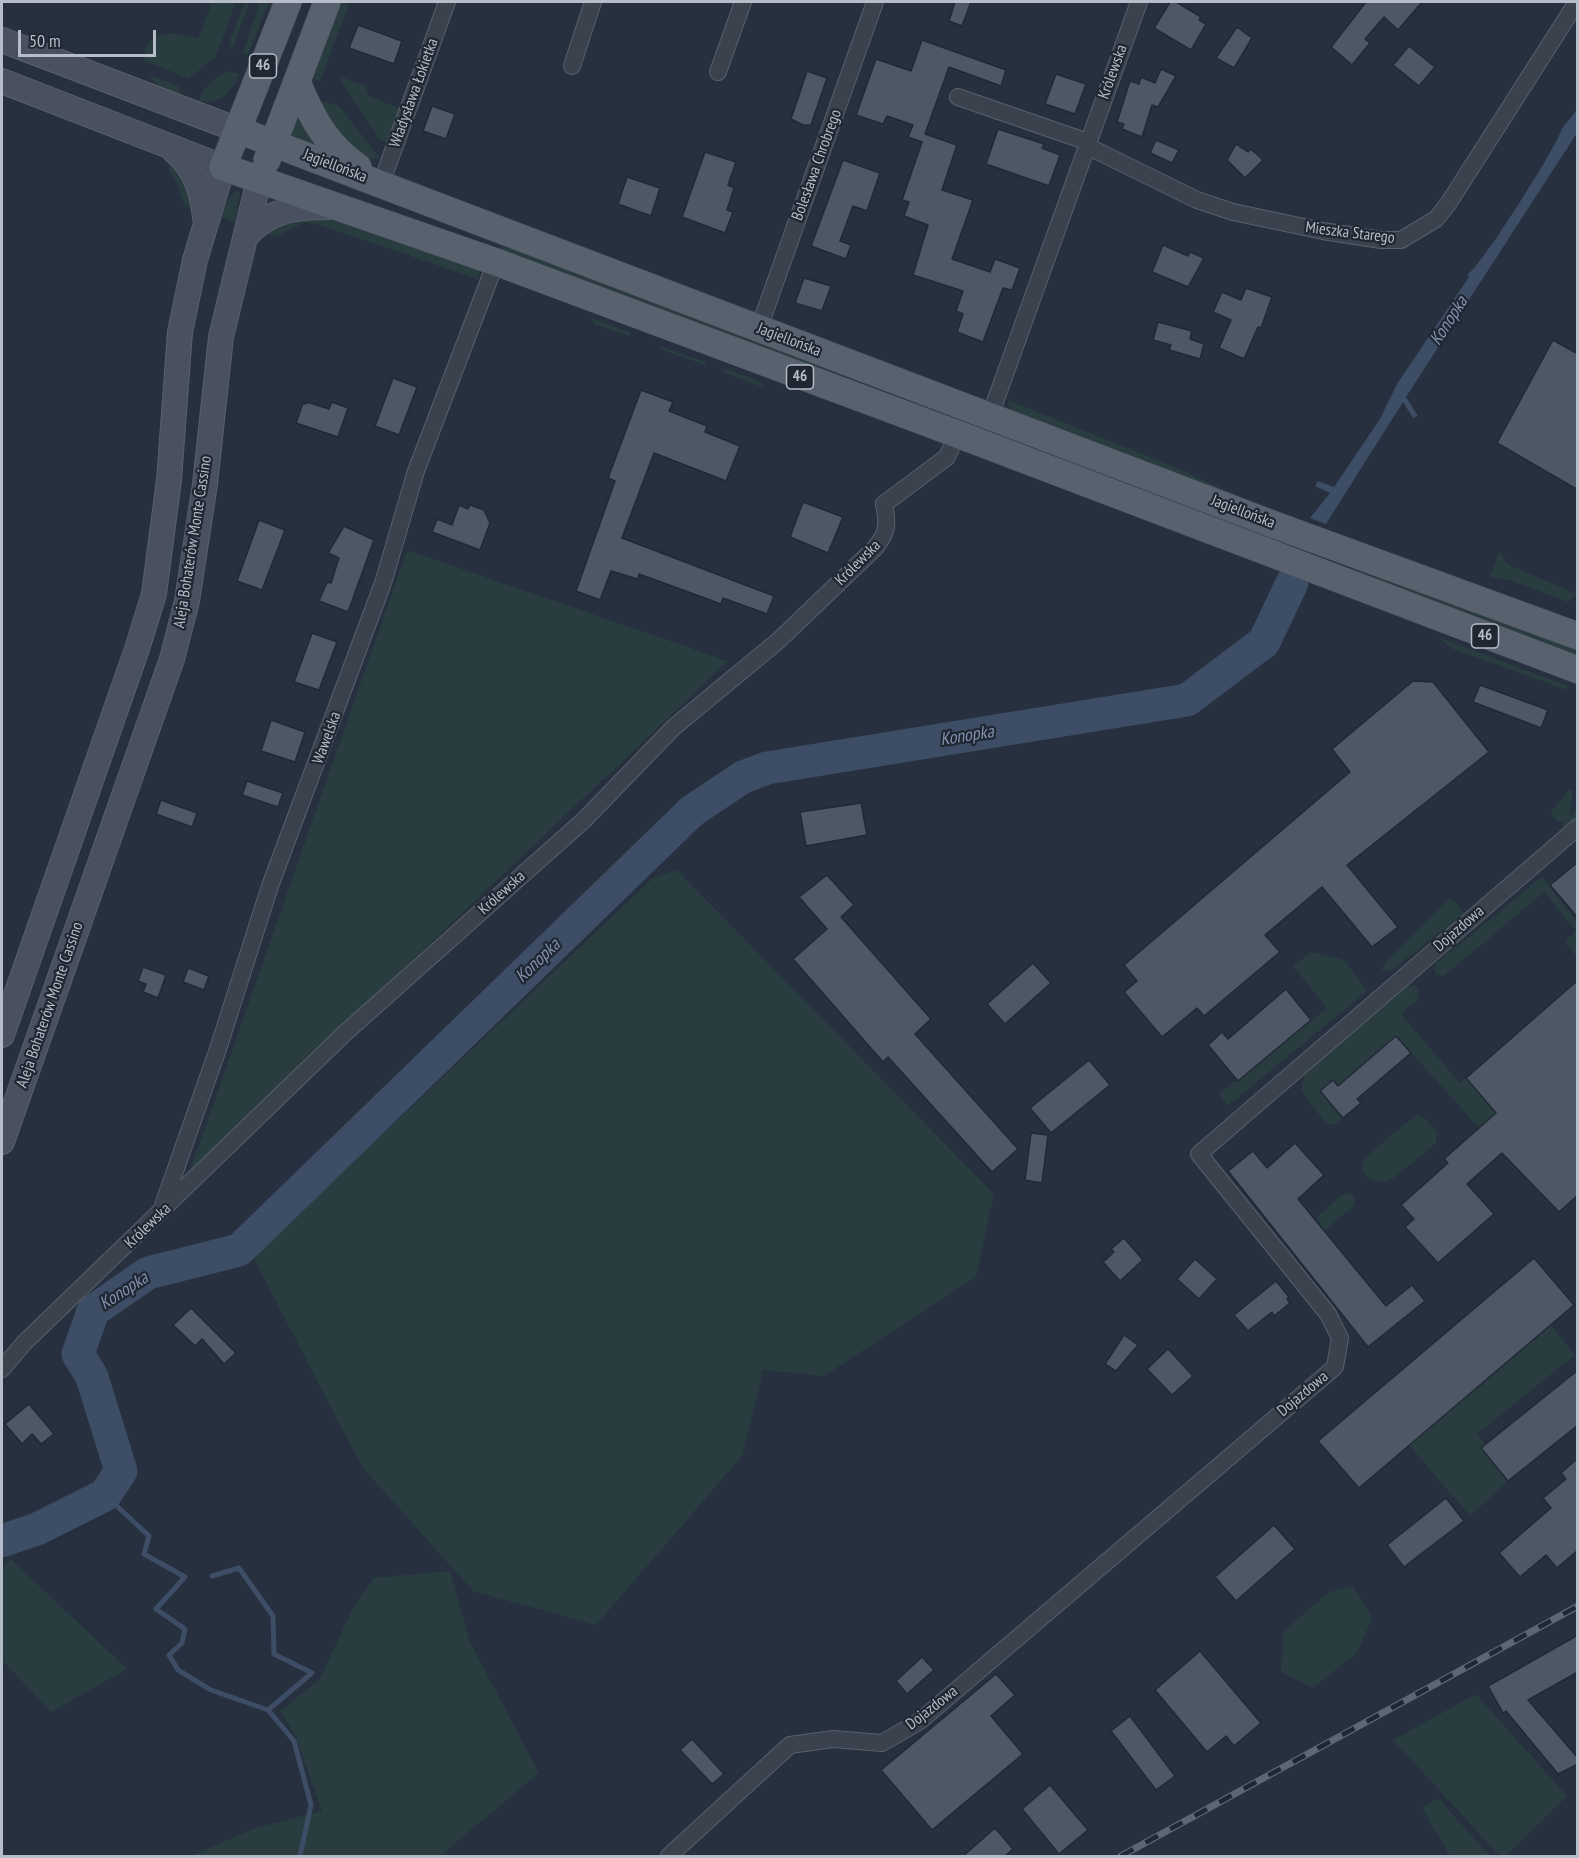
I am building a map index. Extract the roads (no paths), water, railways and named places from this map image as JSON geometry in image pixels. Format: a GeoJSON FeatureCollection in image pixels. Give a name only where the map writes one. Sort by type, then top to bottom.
{"type":"FeatureCollection","features":[{"type":"Feature","properties":{"kind":"main road","name":"Aleja Bohaterów Monte Cassino"},"geometry":{"type":"LineString","coordinates":[[2,1035],[137,649],[154,594],[169,480],[180,332],[195,260],[223,167],[288,2]]}},
{"type":"Feature","properties":{"kind":"main road","name":"Aleja Bohaterów Monte Cassino"},"geometry":{"type":"LineString","coordinates":[[2,1142],[175,648],[187,601],[205,484],[221,337],[259,180],[327,2]]}},
{"type":"Feature","properties":{"kind":"main road","name":"Jagiellońska"},"geometry":{"type":"LineString","coordinates":[[2,40],[1275,525],[1573,630]]}},
{"type":"Feature","properties":{"kind":"main road","name":"Jagiellońska"},"geometry":{"type":"LineString","coordinates":[[2,81],[223,167],[496,262],[957,434],[1340,582],[1578,670]]}},
{"type":"Feature","properties":{"kind":"main road"},"geometry":{"type":"LineString","coordinates":[[297,82],[309,111],[326,141],[381,184]]}},
{"type":"Feature","properties":{"kind":"main road"},"geometry":{"type":"LineString","coordinates":[[167,145],[186,161],[197,180],[206,224]]}},
{"type":"Feature","properties":{"kind":"main road"},"geometry":{"type":"LineString","coordinates":[[246,236],[256,225],[279,211],[298,207],[333,207]]}},
{"type":"Feature","properties":{"kind":"street","name":"Władysława Łokietka"},"geometry":{"type":"LineString","coordinates":[[381,184],[447,2]]}},
{"type":"Feature","properties":{"kind":"street"},"geometry":{"type":"LineString","coordinates":[[572,66],[593,2]]}},
{"type":"Feature","properties":{"kind":"street"},"geometry":{"type":"LineString","coordinates":[[718,72],[743,2]]}},
{"type":"Feature","properties":{"kind":"street","name":"Bolesława Chrobrego"},"geometry":{"type":"LineString","coordinates":[[759,328],[875,2]]}},
{"type":"Feature","properties":{"kind":"street","name":"Królewska"},"geometry":{"type":"LineString","coordinates":[[990,416],[1139,2]]}},
{"type":"Feature","properties":{"kind":"street","name":"Mieszka Starego"},"geometry":{"type":"LineString","coordinates":[[1088,144],[1197,200],[1233,212],[1323,231],[1381,240],[1401,240],[1436,219],[1448,204],[1576,2]]}},
{"type":"Feature","properties":{"kind":"street"},"geometry":{"type":"LineString","coordinates":[[958,97],[1088,144]]}},
{"type":"Feature","properties":{"kind":"street","name":"Wawelska"},"geometry":{"type":"LineString","coordinates":[[160,1214],[218,1049],[270,886],[383,583],[416,471],[496,262]]}},
{"type":"Feature","properties":{"kind":"street","name":"Królewska"},"geometry":{"type":"LineString","coordinates":[[2,1369],[20,1347],[345,1034],[584,820],[674,727],[778,641],[875,548],[885,535],[888,525],[884,504],[947,457],[957,434]]}},
{"type":"Feature","properties":{"kind":"street","name":"Dojazdowa"},"geometry":{"type":"LineString","coordinates":[[669,1857],[790,1745],[833,1739],[882,1743],[920,1721],[1335,1367],[1340,1338],[1328,1314],[1199,1154],[1578,827]]}},
{"type":"Feature","properties":{"kind":"street"},"geometry":{"type":"LineString","coordinates":[[2,1344],[20,1347]]}},
{"type":"Feature","properties":{"kind":"water"},"geometry":{"type":"Polygon","coordinates":[[[1577,109],[1577,133],[1406,397],[1418,416],[1413,418],[1403,402],[1326,524],[1310,518],[1330,493],[1315,486],[1318,481],[1334,487],[1380,419],[1397,384],[1469,277],[1467,275],[1486,253],[1516,209],[1562,129],[1577,109]]]}},
{"type":"Feature","properties":{"kind":"waterway","name":"Konopka"},"geometry":{"type":"LineString","coordinates":[[2,1541],[37,1529],[105,1495],[121,1471],[92,1377],[78,1354],[93,1311],[148,1273],[239,1250],[692,811],[743,777],[767,768],[1187,700],[1264,642],[1292,583]]}},
{"type":"Feature","properties":{"kind":"waterway"},"geometry":{"type":"LineString","coordinates":[[105,1495],[149,1536],[144,1554],[185,1577],[156,1609],[185,1629],[182,1643],[169,1655],[178,1670],[211,1690],[268,1710],[294,1741],[311,1805],[300,1856]]}},
{"type":"Feature","properties":{"kind":"waterway"},"geometry":{"type":"LineString","coordinates":[[212,1576],[239,1568],[273,1616],[274,1654],[312,1673],[268,1710]]}},
{"type":"Feature","properties":{"kind":"railway"},"geometry":{"type":"LineString","coordinates":[[1121,1856],[1578,1606]]}}]}
